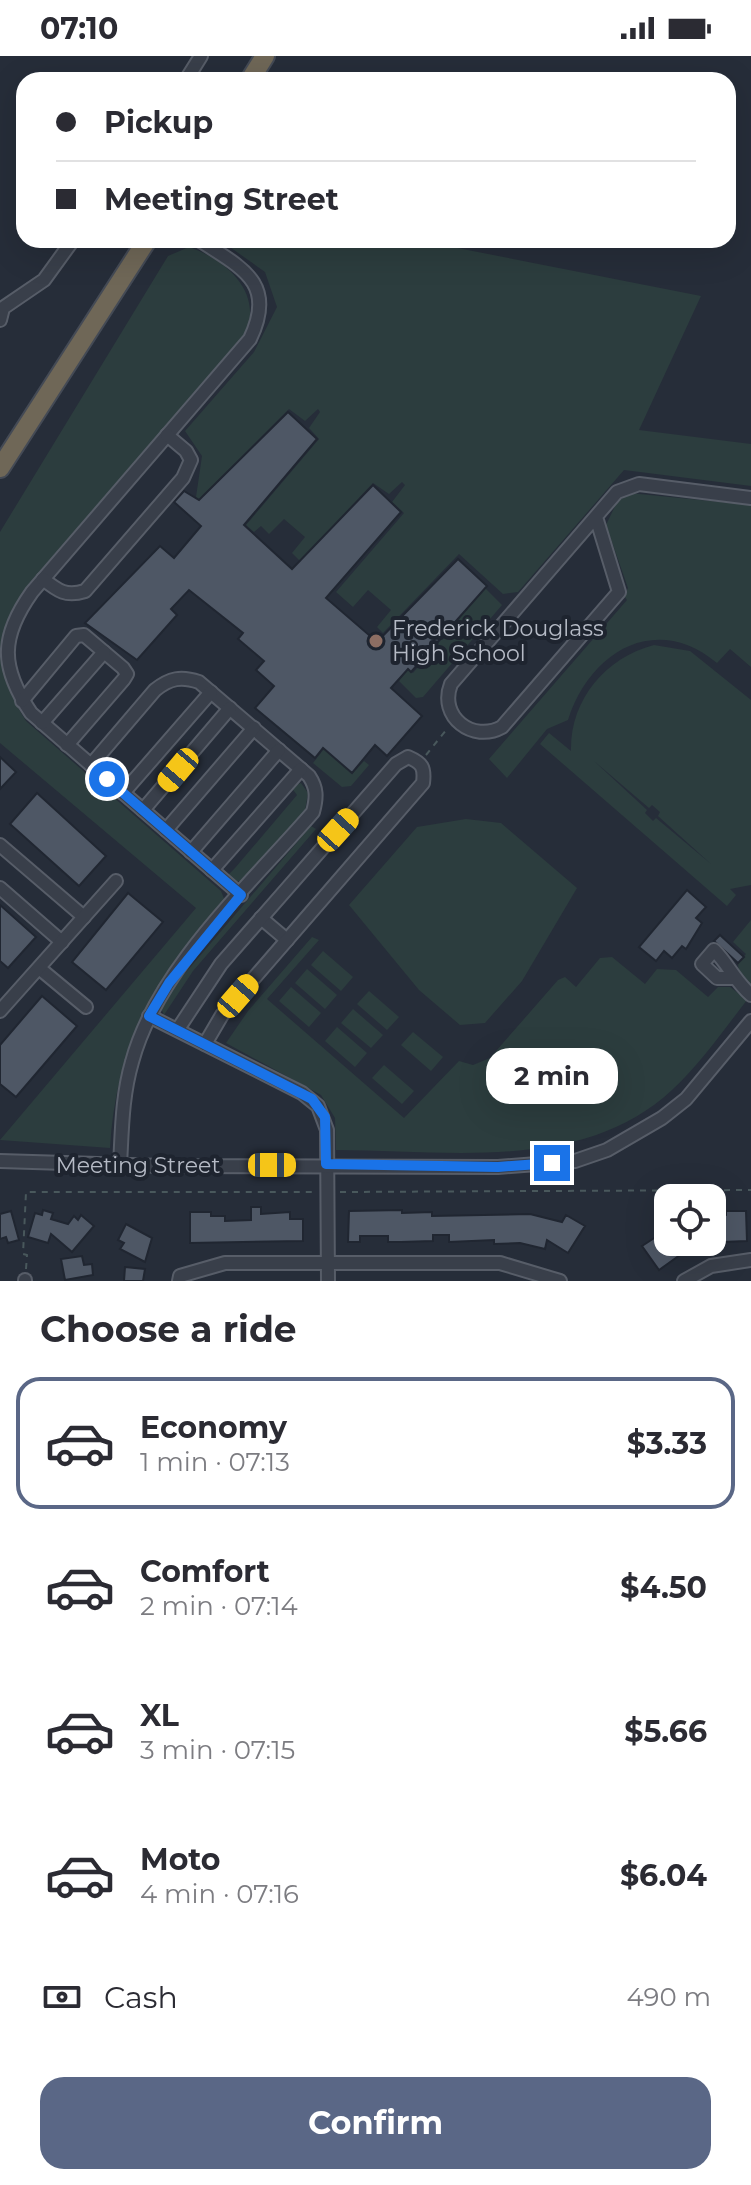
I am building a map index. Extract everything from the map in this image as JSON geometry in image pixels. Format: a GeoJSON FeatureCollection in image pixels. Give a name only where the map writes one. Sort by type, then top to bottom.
{"type":"FeatureCollection","features":[{"type":"Feature","properties":{"kind":"highway"},"geometry":{"type":"LineString","coordinates":[[0,468],[142,248]]}},
{"type":"Feature","properties":{"kind":"street"},"geometry":{"type":"LineString","coordinates":[[2,314],[44,280],[67,248]]}},
{"type":"Feature","properties":{"kind":"street"},"geometry":{"type":"LineString","coordinates":[[211,248],[243,269],[259,292],[262,308],[250,339],[18,612],[9,632],[8,673],[22,701],[42,723],[241,895]]}},
{"type":"Feature","properties":{"kind":"street"},"geometry":{"type":"LineString","coordinates":[[43,579],[58,592],[71,595],[85,591],[183,478],[191,460],[186,451],[167,435]]}},
{"type":"Feature","properties":{"kind":"street"},"geometry":{"type":"LineString","coordinates":[[596,517],[619,592],[502,727],[479,733],[456,720],[447,702],[451,684],[617,492],[639,484],[751,498]]}},
{"type":"Feature","properties":{"kind":"street"},"geometry":{"type":"LineString","coordinates":[[22,701],[76,636],[84,635],[127,674],[67,745]]}},
{"type":"Feature","properties":{"kind":"street"},"geometry":{"type":"LineString","coordinates":[[42,723],[104,652]]}},
{"type":"Feature","properties":{"kind":"street"},"geometry":{"type":"LineString","coordinates":[[91,765],[166,681],[190,679],[211,692],[254,728],[315,785],[313,812],[169,983],[149,1016],[132,1061],[123,1100],[120,1165]]}},
{"type":"Feature","properties":{"kind":"street"},"geometry":{"type":"LineString","coordinates":[[123,793],[211,692]]}},
{"type":"Feature","properties":{"kind":"street"},"geometry":{"type":"LineString","coordinates":[[143,810],[230,708]]}},
{"type":"Feature","properties":{"kind":"street"},"geometry":{"type":"LineString","coordinates":[[166,830],[254,728]]}},
{"type":"Feature","properties":{"kind":"street"},"geometry":{"type":"LineString","coordinates":[[191,852],[279,750]]}},
{"type":"Feature","properties":{"kind":"street"},"geometry":{"type":"LineString","coordinates":[[178,1029],[221,964],[396,764],[408,757],[420,762],[424,770],[423,783],[222,1015],[205,1044]]}},
{"type":"Feature","properties":{"kind":"street"},"geometry":{"type":"LineString","coordinates":[[212,870],[301,769]]}},
{"type":"Feature","properties":{"kind":"street"},"geometry":{"type":"LineString","coordinates":[[0,845],[84,917]]}},
{"type":"Feature","properties":{"kind":"street"},"geometry":{"type":"LineString","coordinates":[[0,1011],[116,881]]}},
{"type":"Feature","properties":{"kind":"street"},"geometry":{"type":"LineString","coordinates":[[0,888],[62,942]]}},
{"type":"Feature","properties":{"kind":"street"},"geometry":{"type":"LineString","coordinates":[[261,918],[287,940]]}},
{"type":"Feature","properties":{"kind":"street"},"geometry":{"type":"LineString","coordinates":[[39,968],[86,1007]]}},
{"type":"Feature","properties":{"kind":"street"},"geometry":{"type":"LineString","coordinates":[[732,978],[751,995]]}},
{"type":"Feature","properties":{"kind":"street"},"geometry":{"type":"LineString","coordinates":[[149,1016],[312,1099],[325,1117],[328,1281]]}},
{"type":"Feature","properties":{"kind":"street","name":"Meeting Street"},"geometry":{"type":"LineString","coordinates":[[0,1161],[120,1165],[498,1167],[575,1161],[634,1136],[686,1099],[751,1021]]}},
{"type":"Feature","properties":{"kind":"street"},"geometry":{"type":"LineString","coordinates":[[684,1281],[711,1266],[751,1260]]}},
{"type":"Feature","properties":{"kind":"street"},"geometry":{"type":"LineString","coordinates":[[179,1281],[180,1276],[189,1272],[225,1263],[500,1263],[560,1281]]}},
{"type":"Feature","properties":{"kind":"path"},"geometry":{"type":"LineString","coordinates":[[420,762],[456,720]]}},
{"type":"Feature","properties":{"kind":"path"},"geometry":{"type":"LineString","coordinates":[[334,1192],[751,1190]]}},
{"type":"Feature","properties":{"kind":"path"},"geometry":{"type":"LineString","coordinates":[[25,1280],[26,1192],[318,1192]]}},
{"type":"Feature","properties":{"kind":"shaded area"},"geometry":{"type":"Polygon","coordinates":[[[191,248],[216,260],[238,280],[250,306],[245,336],[23,594],[10,626],[6,658],[11,690],[26,721],[221,891],[225,901],[217,916],[163,980],[139,1025],[129,1048],[116,1096],[110,1148],[0,1140],[196,908],[0,743],[0,532],[168,256],[191,248]]]}},
{"type":"Feature","properties":{"kind":"shaded area"},"geometry":{"type":"Polygon","coordinates":[[[231,248],[458,248],[701,296],[639,430],[751,444],[751,486],[624,470],[518,592],[503,594],[459,554],[383,633],[377,627],[391,610],[368,590],[353,607],[336,592],[404,513],[392,502],[405,485],[402,482],[389,494],[373,483],[300,561],[292,553],[305,537],[284,519],[269,534],[261,526],[254,532],[246,525],[319,439],[309,428],[320,412],[318,409],[305,421],[289,409],[199,499],[196,497],[202,456],[185,431],[254,352],[277,307],[265,272],[231,248]]]}},
{"type":"Feature","properties":{"kind":"shaded area"},"geometry":{"type":"Polygon","coordinates":[[[629,493],[751,505],[751,667],[730,649],[717,663],[694,648],[671,641],[649,640],[628,646],[609,658],[592,675],[578,696],[568,720],[547,729],[507,778],[489,759],[627,600],[624,596],[628,588],[606,525],[617,502],[629,493]]]}},
{"type":"Feature","properties":{"kind":"shaded area"},"geometry":{"type":"Polygon","coordinates":[[[485,588],[502,605],[423,697],[416,698],[399,681],[408,670],[413,673],[485,588]]]}},
{"type":"Feature","properties":{"kind":"shaded area"},"geometry":{"type":"Polygon","coordinates":[[[654,645],[690,651],[751,700],[751,885],[730,889],[736,895],[727,906],[540,744],[549,733],[571,751],[572,732],[584,698],[606,671],[636,651],[654,645]],[[594,761],[647,810],[645,813],[653,821],[656,818],[711,864],[658,816],[660,812],[652,805],[649,808],[594,761]]]}},
{"type":"Feature","properties":{"kind":"shaded area"},"geometry":{"type":"Polygon","coordinates":[[[324,749],[353,773],[364,761],[369,765],[351,786],[342,787],[313,763],[324,749]]]}},
{"type":"Feature","properties":{"kind":"shaded area"},"geometry":{"type":"Polygon","coordinates":[[[301,783],[308,793],[305,811],[243,881],[232,881],[223,873],[229,874],[235,868],[297,795],[291,787],[301,783]]]}},
{"type":"Feature","properties":{"kind":"shaded area"},"geometry":{"type":"Polygon","coordinates":[[[466,819],[501,823],[577,888],[522,981],[485,1023],[460,1025],[419,990],[349,905],[417,827],[466,819]]]}},
{"type":"Feature","properties":{"kind":"shaded area"},"geometry":{"type":"Polygon","coordinates":[[[311,826],[316,829],[193,971],[164,1015],[161,1008],[181,978],[311,826]]]}},
{"type":"Feature","properties":{"kind":"shaded area"},"geometry":{"type":"Polygon","coordinates":[[[751,920],[751,988],[739,976],[738,963],[746,954],[733,942],[751,920]]]}},
{"type":"Feature","properties":{"kind":"shaded area"},"geometry":{"type":"Polygon","coordinates":[[[312,937],[319,940],[267,999],[404,1118],[459,1061],[473,1065],[490,1058],[558,980],[565,977],[576,987],[600,958],[612,957],[645,984],[657,969],[676,970],[708,997],[718,987],[730,987],[747,1000],[702,1058],[672,1090],[637,1116],[598,1134],[556,1145],[513,1151],[336,1150],[335,1118],[321,1095],[226,1043],[248,1011],[312,937]]]}},
{"type":"Feature","properties":{"kind":"shaded area"},"geometry":{"type":"Polygon","coordinates":[[[323,951],[353,977],[341,991],[311,965],[323,951]]]}},
{"type":"Feature","properties":{"kind":"shaded area"},"geometry":{"type":"Polygon","coordinates":[[[307,969],[337,995],[325,1009],[295,983],[307,969]]]}},
{"type":"Feature","properties":{"kind":"shaded area"},"geometry":{"type":"Polygon","coordinates":[[[291,987],[321,1013],[309,1027],[279,1001],[291,987]]]}},
{"type":"Feature","properties":{"kind":"shaded area"},"geometry":{"type":"Polygon","coordinates":[[[369,991],[399,1017],[387,1030],[357,1004],[369,991]]]}},
{"type":"Feature","properties":{"kind":"shaded area"},"geometry":{"type":"Polygon","coordinates":[[[353,1009],[383,1035],[371,1048],[341,1023],[353,1009]]]}},
{"type":"Feature","properties":{"kind":"shaded area"},"geometry":{"type":"Polygon","coordinates":[[[337,1027],[367,1053],[355,1067],[325,1041],[337,1027]]]}},
{"type":"Feature","properties":{"kind":"shaded area"},"geometry":{"type":"Polygon","coordinates":[[[413,1032],[443,1057],[431,1071],[401,1045],[413,1032]]]}},
{"type":"Feature","properties":{"kind":"shaded area"},"geometry":{"type":"Polygon","coordinates":[[[384,1065],[414,1091],[402,1104],[372,1078],[384,1065]]]}},
{"type":"Feature","properties":{"kind":"building","name":"Frederick Douglass High School"},"geometry":{"type":"Polygon","coordinates":[[[288,412],[317,439],[244,525],[292,569],[373,485],[401,512],[326,598],[377,642],[458,559],[487,586],[411,672],[408,669],[391,688],[422,716],[387,756],[375,745],[352,773],[323,748],[315,758],[255,708],[274,686],[256,670],[264,661],[238,639],[243,633],[189,590],[171,609],[177,615],[137,660],[85,623],[160,546],[174,558],[201,526],[174,502],[184,491],[199,500],[288,412]]]}},
{"type":"Feature","properties":{"kind":"building"},"geometry":{"type":"Polygon","coordinates":[[[0,757],[16,772],[0,789],[0,757]]]}},
{"type":"Feature","properties":{"kind":"building"},"geometry":{"type":"Polygon","coordinates":[[[37,793],[106,856],[79,886],[10,824],[37,793]]]}},
{"type":"Feature","properties":{"kind":"building"},"geometry":{"type":"Polygon","coordinates":[[[687,890],[706,907],[696,918],[702,923],[686,949],[682,946],[672,958],[664,951],[656,961],[639,947],[687,890]]]}},
{"type":"Feature","properties":{"kind":"building"},"geometry":{"type":"Polygon","coordinates":[[[128,893],[163,922],[106,990],[72,962],[128,893]]]}},
{"type":"Feature","properties":{"kind":"building"},"geometry":{"type":"Polygon","coordinates":[[[0,905],[36,937],[8,968],[0,961],[0,905]]]}},
{"type":"Feature","properties":{"kind":"building"},"geometry":{"type":"Polygon","coordinates":[[[720,935],[744,957],[738,963],[714,941],[720,935]]]}},
{"type":"Feature","properties":{"kind":"building"},"geometry":{"type":"Polygon","coordinates":[[[42,996],[77,1026],[16,1097],[0,1084],[0,1045],[42,996]]]}},
{"type":"Feature","properties":{"kind":"building"},"geometry":{"type":"Polygon","coordinates":[[[251,1207],[261,1207],[261,1214],[290,1212],[290,1219],[303,1219],[303,1241],[190,1243],[190,1212],[211,1212],[211,1216],[225,1216],[225,1221],[251,1220],[251,1207]]]}},
{"type":"Feature","properties":{"kind":"building"},"geometry":{"type":"Polygon","coordinates":[[[43,1210],[53,1213],[51,1219],[68,1224],[74,1216],[78,1220],[81,1215],[94,1226],[72,1252],[51,1234],[48,1243],[28,1237],[35,1213],[42,1215],[43,1210]]]}},
{"type":"Feature","properties":{"kind":"building"},"geometry":{"type":"Polygon","coordinates":[[[402,1210],[402,1213],[432,1212],[432,1216],[530,1214],[562,1222],[566,1215],[585,1226],[568,1253],[547,1240],[545,1249],[520,1243],[494,1244],[494,1240],[449,1242],[449,1235],[433,1235],[433,1241],[401,1242],[388,1242],[388,1236],[360,1236],[360,1242],[348,1242],[349,1211],[402,1210]]]}},
{"type":"Feature","properties":{"kind":"building"},"geometry":{"type":"Polygon","coordinates":[[[11,1211],[19,1240],[8,1243],[6,1237],[0,1239],[0,1214],[11,1211]]]}},
{"type":"Feature","properties":{"kind":"building"},"geometry":{"type":"Polygon","coordinates":[[[726,1211],[746,1211],[747,1241],[726,1242],[726,1211]]]}},
{"type":"Feature","properties":{"kind":"building"},"geometry":{"type":"Polygon","coordinates":[[[126,1224],[152,1238],[145,1262],[120,1249],[124,1243],[118,1240],[126,1224]]]}},
{"type":"Feature","properties":{"kind":"building"},"geometry":{"type":"Polygon","coordinates":[[[654,1238],[654,1256],[679,1256],[659,1270],[642,1246],[654,1238]]]}},
{"type":"Feature","properties":{"kind":"building"},"geometry":{"type":"Polygon","coordinates":[[[82,1256],[84,1265],[92,1264],[93,1275],[65,1280],[61,1259],[82,1256]]]}},
{"type":"Feature","properties":{"kind":"building"},"geometry":{"type":"Polygon","coordinates":[[[125,1267],[145,1269],[143,1281],[124,1281],[125,1267]]]}},
{"type":"Feature","properties":{"kind":"place","name":"Frederick Douglass High School"},"geometry":{"type":"Point","coordinates":[376,641]}},
{"type":"Feature","properties":{"kind":"route"},"geometry":{"type":"LineString","coordinates":[[107,779],[241,895],[200,942],[149,1016],[312,1099],[325,1117],[326,1164],[498,1167],[552,1163]]}}]}
